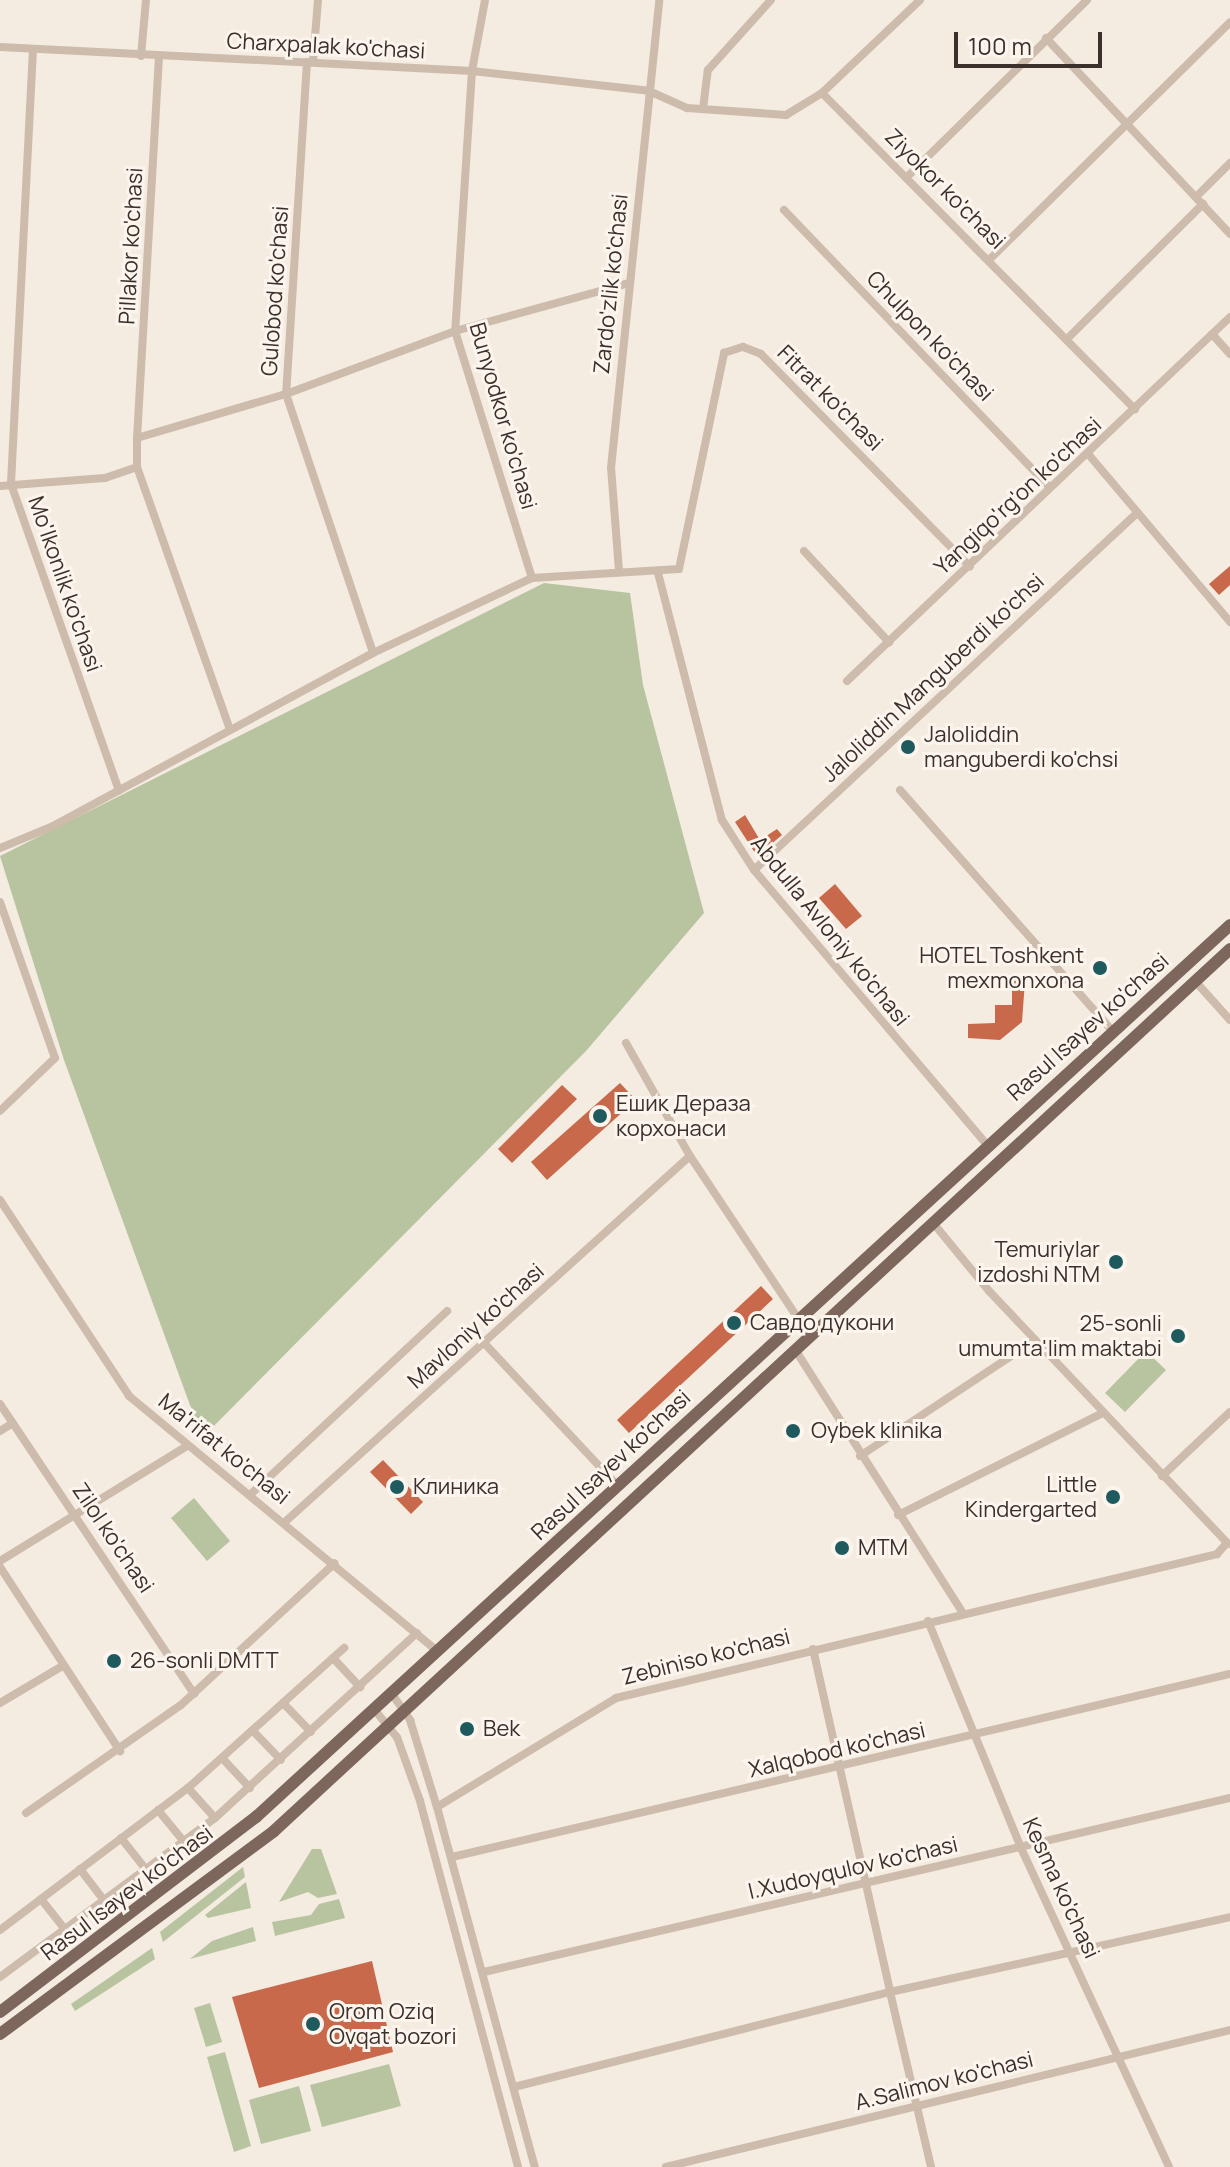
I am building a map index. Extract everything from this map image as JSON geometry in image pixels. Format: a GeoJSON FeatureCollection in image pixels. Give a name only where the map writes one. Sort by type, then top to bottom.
{"type":"FeatureCollection","features":[{"type":"Feature","properties":{"kind":"main road","name":"Rasul Isayev ko'chasi"},"geometry":{"type":"LineString","coordinates":[[0,2012],[224,1844],[438,1652],[1230,925]]}},
{"type":"Feature","properties":{"kind":"main road","name":"Rasul Isayev ko'chasi"},"geometry":{"type":"LineString","coordinates":[[0,2034],[247,1853],[1127,1048],[1230,949]]}},
{"type":"Feature","properties":{"kind":"main road"},"geometry":{"type":"LineString","coordinates":[[1113,1032],[1127,1048]]}},
{"type":"Feature","properties":{"kind":"street"},"geometry":{"type":"LineString","coordinates":[[141,56],[146,0]]}},
{"type":"Feature","properties":{"kind":"street","name":"Gulobod ko'chasi"},"geometry":{"type":"LineString","coordinates":[[318,0],[310,62],[286,394],[373,653]]}},
{"type":"Feature","properties":{"kind":"street","name":"Bunyodkor ko'chasi"},"geometry":{"type":"LineString","coordinates":[[485,0],[472,71],[455,331],[532,578]]}},
{"type":"Feature","properties":{"kind":"street","name":"Zardo'zlik ko'chasi"},"geometry":{"type":"LineString","coordinates":[[619,571],[611,468],[659,0]]}},
{"type":"Feature","properties":{"kind":"street"},"geometry":{"type":"LineString","coordinates":[[703,109],[708,70],[730,39],[771,0]]}},
{"type":"Feature","properties":{"kind":"street"},"geometry":{"type":"LineString","coordinates":[[822,93],[920,0]]}},
{"type":"Feature","properties":{"kind":"street"},"geometry":{"type":"LineString","coordinates":[[908,176],[1087,0]]}},
{"type":"Feature","properties":{"kind":"street"},"geometry":{"type":"LineString","coordinates":[[990,259],[1230,22]]}},
{"type":"Feature","properties":{"kind":"street"},"geometry":{"type":"LineString","coordinates":[[1046,38],[1230,234]]}},
{"type":"Feature","properties":{"kind":"street","name":"Charxpalak ko'chasi"},"geometry":{"type":"LineString","coordinates":[[0,47],[472,71],[649,91],[703,109],[786,115],[822,93]]}},
{"type":"Feature","properties":{"kind":"street","name":"Mo'lkonlik ko'chasi"},"geometry":{"type":"LineString","coordinates":[[33,49],[11,484],[119,791]]}},
{"type":"Feature","properties":{"kind":"street","name":"Pillakor ko'chasi"},"geometry":{"type":"LineString","coordinates":[[137,467],[159,56]]}},
{"type":"Feature","properties":{"kind":"street","name":"Ziyokor ko'chasi"},"geometry":{"type":"LineString","coordinates":[[822,93],[908,176],[1135,409]]}},
{"type":"Feature","properties":{"kind":"street"},"geometry":{"type":"LineString","coordinates":[[1067,339],[1230,163]]}},
{"type":"Feature","properties":{"kind":"street","name":"Chulpon ko'chasi"},"geometry":{"type":"LineString","coordinates":[[784,210],[1050,487]]}},
{"type":"Feature","properties":{"kind":"street"},"geometry":{"type":"LineString","coordinates":[[137,438],[286,394],[455,331],[629,283]]}},
{"type":"Feature","properties":{"kind":"street","name":"Yangiqo'rg'on ko'chasi"},"geometry":{"type":"LineString","coordinates":[[847,681],[970,567],[1050,487],[1089,455],[1230,317]]}},
{"type":"Feature","properties":{"kind":"street"},"geometry":{"type":"LineString","coordinates":[[1212,334],[1230,354]]}},
{"type":"Feature","properties":{"kind":"street","name":"Fitrat ko'chasi"},"geometry":{"type":"LineString","coordinates":[[658,573],[679,569],[724,353],[743,347],[761,354],[970,567]]}},
{"type":"Feature","properties":{"kind":"street"},"geometry":{"type":"LineString","coordinates":[[1089,455],[1230,622]]}},
{"type":"Feature","properties":{"kind":"street"},"geometry":{"type":"LineString","coordinates":[[0,486],[105,478],[137,467],[230,730]]}},
{"type":"Feature","properties":{"kind":"street","name":"Jaloliddin Manguberdi ko'chsi"},"geometry":{"type":"LineString","coordinates":[[754,870],[1137,513]]}},
{"type":"Feature","properties":{"kind":"street"},"geometry":{"type":"LineString","coordinates":[[804,551],[889,642]]}},
{"type":"Feature","properties":{"kind":"street"},"geometry":{"type":"LineString","coordinates":[[0,848],[119,791],[373,653],[532,578],[619,571],[658,573]]}},
{"type":"Feature","properties":{"kind":"street","name":"Abdulla Avloniy ko'chasi"},"geometry":{"type":"LineString","coordinates":[[658,573],[722,820],[754,870],[987,1145]]}},
{"type":"Feature","properties":{"kind":"street"},"geometry":{"type":"LineString","coordinates":[[900,790],[1113,1032]]}},
{"type":"Feature","properties":{"kind":"street"},"geometry":{"type":"LineString","coordinates":[[0,902],[55,1058],[0,1111]]}},
{"type":"Feature","properties":{"kind":"street"},"geometry":{"type":"LineString","coordinates":[[1195,981],[1230,1020]]}},
{"type":"Feature","properties":{"kind":"street"},"geometry":{"type":"LineString","coordinates":[[626,1043],[690,1156],[799,1320]]}},
{"type":"Feature","properties":{"kind":"street","name":"Mavloniy ko'chasi"},"geometry":{"type":"LineString","coordinates":[[286,1521],[690,1156]]}},
{"type":"Feature","properties":{"kind":"street","name":"Ma'rifat ko'chasi"},"geometry":{"type":"LineString","coordinates":[[0,1200],[129,1396],[187,1446],[286,1521],[438,1652]]}},
{"type":"Feature","properties":{"kind":"street"},"geometry":{"type":"LineString","coordinates":[[934,1224],[1035,1340],[1229,1544]]}},
{"type":"Feature","properties":{"kind":"street"},"geometry":{"type":"LineString","coordinates":[[252,1493],[447,1311]]}},
{"type":"Feature","properties":{"kind":"street"},"geometry":{"type":"LineString","coordinates":[[860,1456],[1035,1340]]}},
{"type":"Feature","properties":{"kind":"street"},"geometry":{"type":"LineString","coordinates":[[485,1344],[618,1486]]}},
{"type":"Feature","properties":{"kind":"street"},"geometry":{"type":"LineString","coordinates":[[796,1351],[962,1612]]}},
{"type":"Feature","properties":{"kind":"street","name":"Zilol ko'chasi"},"geometry":{"type":"LineString","coordinates":[[0,1404],[194,1694]]}},
{"type":"Feature","properties":{"kind":"street"},"geometry":{"type":"LineString","coordinates":[[1162,1476],[1230,1412]]}},
{"type":"Feature","properties":{"kind":"street"},"geometry":{"type":"LineString","coordinates":[[898,1515],[1103,1413]]}},
{"type":"Feature","properties":{"kind":"street"},"geometry":{"type":"LineString","coordinates":[[0,1431],[13,1423]]}},
{"type":"Feature","properties":{"kind":"street"},"geometry":{"type":"LineString","coordinates":[[120,1751],[0,1564],[187,1446]]}},
{"type":"Feature","properties":{"kind":"street","name":"Zebiniso ko'chasi"},"geometry":{"type":"LineString","coordinates":[[424,1815],[616,1698],[962,1612],[1217,1554],[1229,1544]]}},
{"type":"Feature","properties":{"kind":"street"},"geometry":{"type":"LineString","coordinates":[[26,1813],[120,1751],[194,1694],[335,1563]]}},
{"type":"Feature","properties":{"kind":"street","name":"Kesma ko'chasi"},"geometry":{"type":"LineString","coordinates":[[928,1621],[1021,1848],[1121,2055],[1169,2166]]}},
{"type":"Feature","properties":{"kind":"street"},"geometry":{"type":"LineString","coordinates":[[0,1977],[67,1932],[185,1843],[281,1760],[417,1633]]}},
{"type":"Feature","properties":{"kind":"street"},"geometry":{"type":"LineString","coordinates":[[0,1930],[188,1788],[344,1648]]}},
{"type":"Feature","properties":{"kind":"street"},"geometry":{"type":"LineString","coordinates":[[813,1649],[931,2167]]}},
{"type":"Feature","properties":{"kind":"street"},"geometry":{"type":"LineString","coordinates":[[333,1658],[360,1687]]}},
{"type":"Feature","properties":{"kind":"street"},"geometry":{"type":"LineString","coordinates":[[0,1703],[64,1665]]}},
{"type":"Feature","properties":{"kind":"street","name":"Xalqobod ko'chasi"},"geometry":{"type":"LineString","coordinates":[[452,1857],[840,1769],[1230,1674]]}},
{"type":"Feature","properties":{"kind":"street"},"geometry":{"type":"LineString","coordinates":[[392,1694],[405,1709],[438,1809],[535,2167]]}},
{"type":"Feature","properties":{"kind":"street"},"geometry":{"type":"LineString","coordinates":[[283,1703],[311,1732]]}},
{"type":"Feature","properties":{"kind":"street"},"geometry":{"type":"LineString","coordinates":[[374,1709],[390,1724],[424,1815],[518,2167]]}},
{"type":"Feature","properties":{"kind":"street"},"geometry":{"type":"LineString","coordinates":[[253,1731],[281,1760]]}},
{"type":"Feature","properties":{"kind":"street"},"geometry":{"type":"LineString","coordinates":[[222,1758],[250,1788]]}},
{"type":"Feature","properties":{"kind":"street"},"geometry":{"type":"LineString","coordinates":[[188,1788],[215,1818]]}},
{"type":"Feature","properties":{"kind":"street","name":"I.Xudoyqulov ko'chasi"},"geometry":{"type":"LineString","coordinates":[[484,1972],[1230,1798]]}},
{"type":"Feature","properties":{"kind":"street"},"geometry":{"type":"LineString","coordinates":[[158,1810],[185,1843]]}},
{"type":"Feature","properties":{"kind":"street"},"geometry":{"type":"LineString","coordinates":[[121,1838],[148,1872]]}},
{"type":"Feature","properties":{"kind":"street"},"geometry":{"type":"LineString","coordinates":[[80,1869],[106,1903]]}},
{"type":"Feature","properties":{"kind":"street"},"geometry":{"type":"LineString","coordinates":[[41,1899],[67,1932]]}},
{"type":"Feature","properties":{"kind":"street"},"geometry":{"type":"LineString","coordinates":[[514,2087],[890,1992],[1230,1917]]}},
{"type":"Feature","properties":{"kind":"street","name":"A.Salimov ko'chasi"},"geometry":{"type":"LineString","coordinates":[[666,2167],[1230,2030]]}},
{"type":"Feature","properties":{"kind":"street"},"geometry":{"type":"LineString","coordinates":[[1155,2167],[1169,2166]]}},
{"type":"Feature","properties":{"kind":"green space"},"geometry":{"type":"Polygon","coordinates":[[[544,583],[630,593],[643,685],[704,913],[586,1051],[202,1438],[64,1060],[0,856],[544,583]]]}},
{"type":"Feature","properties":{"kind":"green space"},"geometry":{"type":"Polygon","coordinates":[[[1146,1351],[1166,1370],[1125,1412],[1105,1393],[1146,1351]]]}},
{"type":"Feature","properties":{"kind":"green space"},"geometry":{"type":"Polygon","coordinates":[[[194,1498],[230,1541],[207,1561],[171,1518],[194,1498]]]}},
{"type":"Feature","properties":{"kind":"green space"},"geometry":{"type":"Polygon","coordinates":[[[312,1849],[321,1849],[337,1894],[318,1898],[308,1892],[279,1902],[312,1849]]]}},
{"type":"Feature","properties":{"kind":"green space"},"geometry":{"type":"Polygon","coordinates":[[[243,1867],[245,1877],[163,1942],[160,1932],[243,1867]]]}},
{"type":"Feature","properties":{"kind":"green space"},"geometry":{"type":"Polygon","coordinates":[[[246,1882],[251,1908],[208,1918],[205,1915],[246,1882]]]}},
{"type":"Feature","properties":{"kind":"green space"},"geometry":{"type":"Polygon","coordinates":[[[339,1899],[345,1918],[275,1936],[272,1922],[311,1915],[319,1904],[339,1899]]]}},
{"type":"Feature","properties":{"kind":"green space"},"geometry":{"type":"Polygon","coordinates":[[[253,1927],[256,1941],[190,1959],[212,1941],[253,1927]]]}},
{"type":"Feature","properties":{"kind":"green space"},"geometry":{"type":"Polygon","coordinates":[[[152,1948],[155,1959],[75,2011],[71,2004],[152,1948]]]}},
{"type":"Feature","properties":{"kind":"green space"},"geometry":{"type":"Polygon","coordinates":[[[210,2003],[222,2042],[206,2047],[194,2008],[210,2003]]]}},
{"type":"Feature","properties":{"kind":"green space"},"geometry":{"type":"Polygon","coordinates":[[[225,2052],[251,2146],[234,2152],[207,2057],[225,2052]]]}},
{"type":"Feature","properties":{"kind":"green space"},"geometry":{"type":"Polygon","coordinates":[[[389,2064],[401,2106],[322,2127],[310,2085],[389,2064]]]}},
{"type":"Feature","properties":{"kind":"green space"},"geometry":{"type":"Polygon","coordinates":[[[299,2086],[311,2131],[261,2144],[249,2100],[299,2086]]]}},
{"type":"Feature","properties":{"kind":"building"},"geometry":{"type":"Polygon","coordinates":[[[1230,566],[1230,585],[1219,595],[1209,584],[1230,566]]]}},
{"type":"Feature","properties":{"kind":"building"},"geometry":{"type":"Polygon","coordinates":[[[745,815],[760,840],[777,829],[782,835],[757,856],[735,822],[745,815]]]}},
{"type":"Feature","properties":{"kind":"building"},"geometry":{"type":"Polygon","coordinates":[[[835,884],[862,916],[846,929],[819,898],[835,884]]]}},
{"type":"Feature","properties":{"kind":"building"},"geometry":{"type":"Polygon","coordinates":[[[1012,980],[1025,981],[1022,1022],[1000,1040],[968,1038],[968,1024],[995,1023],[995,1005],[1012,1005],[1012,980]]]}},
{"type":"Feature","properties":{"kind":"building","name":"Ешик Дераза корхонаси"},"geometry":{"type":"Polygon","coordinates":[[[620,1083],[636,1100],[547,1180],[531,1162],[620,1083]]]}},
{"type":"Feature","properties":{"kind":"building","name":"Ешик Дераза корхонаси"},"geometry":{"type":"Polygon","coordinates":[[[562,1085],[577,1099],[512,1163],[498,1149],[562,1085]]]}},
{"type":"Feature","properties":{"kind":"building"},"geometry":{"type":"Polygon","coordinates":[[[761,1286],[773,1299],[629,1433],[617,1420],[761,1286]]]}},
{"type":"Feature","properties":{"kind":"building","name":"Клиника"},"geometry":{"type":"Polygon","coordinates":[[[383,1460],[423,1502],[411,1514],[370,1472],[383,1460]]]}},
{"type":"Feature","properties":{"kind":"building","name":"Orom Oziq Ovqat bozori"},"geometry":{"type":"Polygon","coordinates":[[[372,1961],[393,2052],[259,2088],[232,1997],[372,1961]]]}},
{"type":"Feature","properties":{"kind":"place","name":"Jaloliddin manguberdi ko'chsi"},"geometry":{"type":"Point","coordinates":[908,747]}},
{"type":"Feature","properties":{"kind":"place","name":"HOTEL Toshkent mexmonxona"},"geometry":{"type":"Point","coordinates":[1100,968]}},
{"type":"Feature","properties":{"kind":"place","name":"Ешик Дераза корхонаси"},"geometry":{"type":"Point","coordinates":[600,1116]}},
{"type":"Feature","properties":{"kind":"place","name":"Temuriylar izdoshi NTM"},"geometry":{"type":"Point","coordinates":[1116,1262]}},
{"type":"Feature","properties":{"kind":"place","name":"Савдо дукони"},"geometry":{"type":"Point","coordinates":[734,1323]}},
{"type":"Feature","properties":{"kind":"place","name":"25-sonli umumta'lim maktabi"},"geometry":{"type":"Point","coordinates":[1178,1336]}},
{"type":"Feature","properties":{"kind":"place","name":"Oybek klinika"},"geometry":{"type":"Point","coordinates":[793,1431]}},
{"type":"Feature","properties":{"kind":"place","name":"Клиника"},"geometry":{"type":"Point","coordinates":[397,1487]}},
{"type":"Feature","properties":{"kind":"place","name":"Little Kindergarted"},"geometry":{"type":"Point","coordinates":[1113,1497]}},
{"type":"Feature","properties":{"kind":"place","name":"MTM"},"geometry":{"type":"Point","coordinates":[842,1548]}},
{"type":"Feature","properties":{"kind":"place","name":"26-sonli DMTT"},"geometry":{"type":"Point","coordinates":[114,1661]}},
{"type":"Feature","properties":{"kind":"place","name":"Bek"},"geometry":{"type":"Point","coordinates":[467,1729]}},
{"type":"Feature","properties":{"kind":"place","name":"Orom Oziq Ovqat bozori"},"geometry":{"type":"Point","coordinates":[313,2024]}}]}
